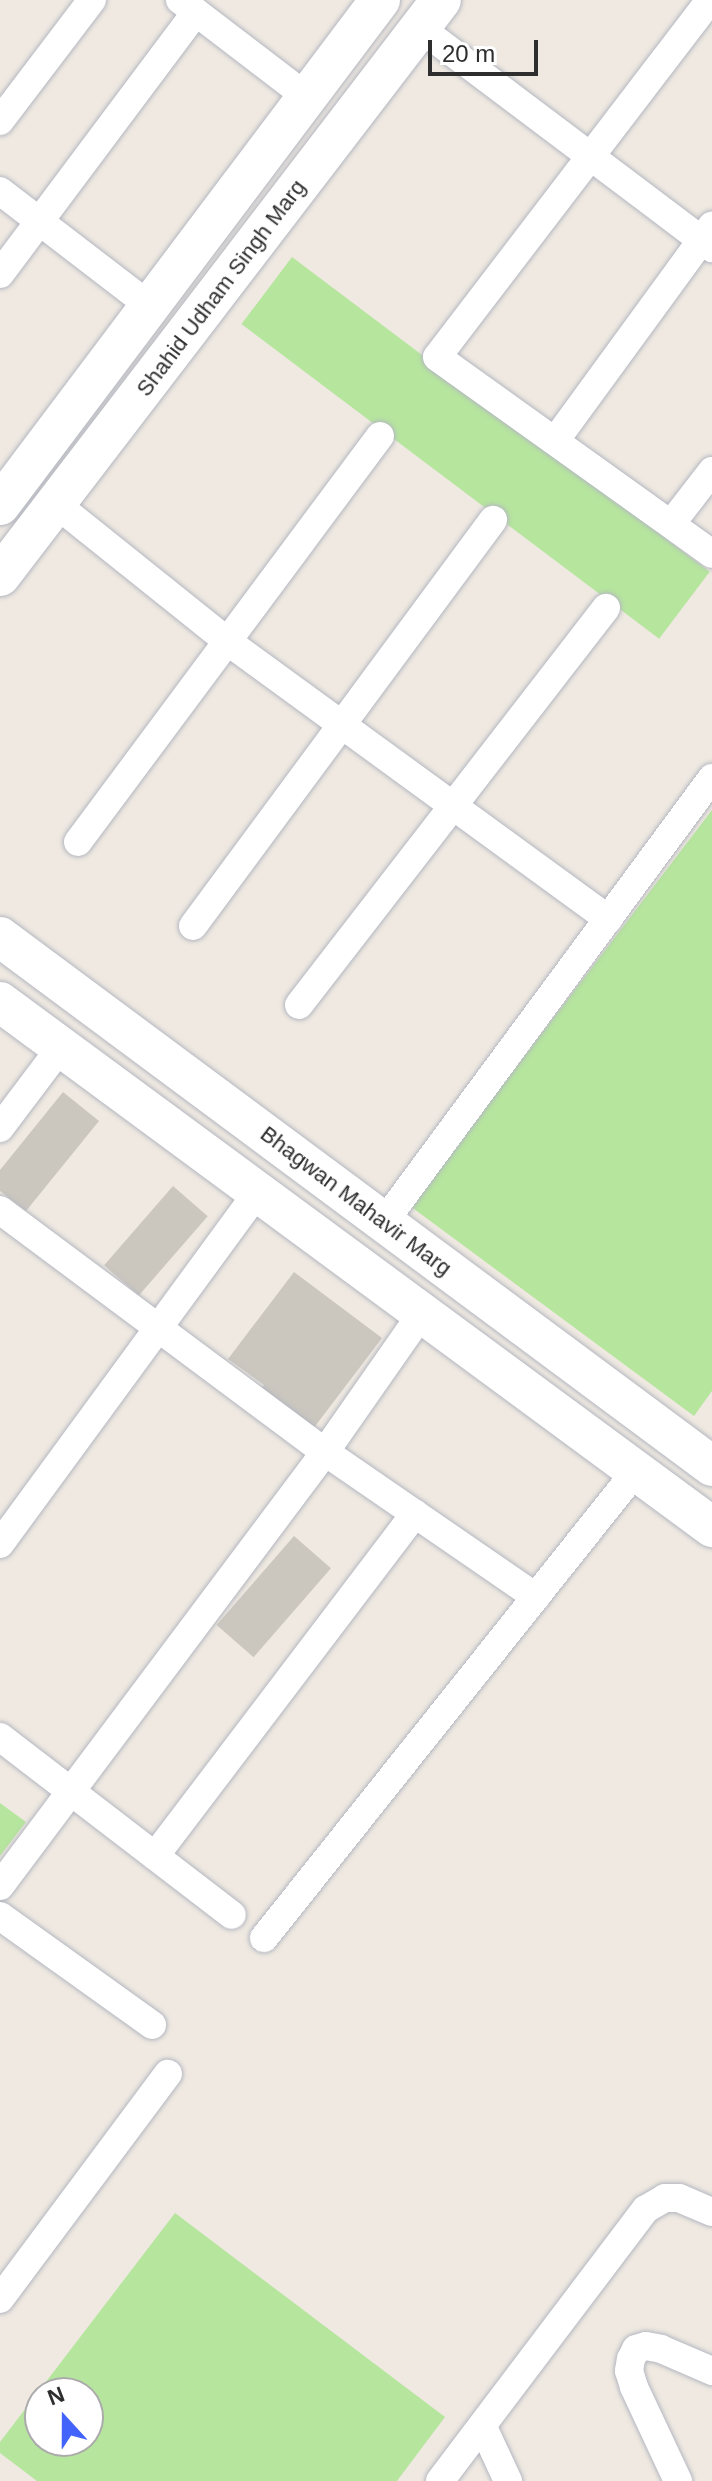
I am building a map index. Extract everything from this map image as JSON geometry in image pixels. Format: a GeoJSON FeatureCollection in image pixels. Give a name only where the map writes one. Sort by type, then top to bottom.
{"type":"FeatureCollection","features":[{"type":"Feature","properties":{"kind":"street"},"geometry":{"type":"LineString","coordinates":[[0,121],[92,0]]}},
{"type":"Feature","properties":{"kind":"street"},"geometry":{"type":"LineString","coordinates":[[381,0],[430,14],[588,155],[708,237],[563,430]]}},
{"type":"Feature","properties":{"kind":"street","name":"Shahid Udham Singh Marg"},"geometry":{"type":"LineString","coordinates":[[2,500],[381,0]]}},
{"type":"Feature","properties":{"kind":"street"},"geometry":{"type":"LineString","coordinates":[[710,0],[588,155],[437,357],[712,554]]}},
{"type":"Feature","properties":{"kind":"street"},"geometry":{"type":"LineString","coordinates":[[0,274],[188,6],[307,97]]}},
{"type":"Feature","properties":{"kind":"street","name":"Shahid Udham Singh Marg"},"geometry":{"type":"LineString","coordinates":[[0,576],[430,14]]}},
{"type":"Feature","properties":{"kind":"street"},"geometry":{"type":"LineString","coordinates":[[0,191],[150,306]]}},
{"type":"Feature","properties":{"kind":"street"},"geometry":{"type":"LineString","coordinates":[[78,842],[380,436]]}},
{"type":"Feature","properties":{"kind":"street"},"geometry":{"type":"LineString","coordinates":[[671,524],[712,471]]}},
{"type":"Feature","properties":{"kind":"street"},"geometry":{"type":"LineString","coordinates":[[56,504],[227,641],[608,919]]}},
{"type":"Feature","properties":{"kind":"street"},"geometry":{"type":"LineString","coordinates":[[193,926],[493,520]]}},
{"type":"Feature","properties":{"kind":"street"},"geometry":{"type":"LineString","coordinates":[[299,1005],[451,804],[606,608]]}},
{"type":"Feature","properties":{"kind":"street"},"geometry":{"type":"LineString","coordinates":[[384,1222],[712,778]]}},
{"type":"Feature","properties":{"kind":"street","name":"Bhagwan Mahavir Marg"},"geometry":{"type":"LineString","coordinates":[[0,937],[712,1466]]}},
{"type":"Feature","properties":{"kind":"street"},"geometry":{"type":"LineString","coordinates":[[0,1002],[712,1527]]}},
{"type":"Feature","properties":{"kind":"street"},"geometry":{"type":"LineString","coordinates":[[0,1128],[61,1047]]}},
{"type":"Feature","properties":{"kind":"street"},"geometry":{"type":"LineString","coordinates":[[0,1544],[258,1192]]}},
{"type":"Feature","properties":{"kind":"street"},"geometry":{"type":"LineString","coordinates":[[0,1210],[325,1452],[536,1597]]}},
{"type":"Feature","properties":{"kind":"street"},"geometry":{"type":"LineString","coordinates":[[0,1886],[325,1452],[422,1313]]}},
{"type":"Feature","properties":{"kind":"street"},"geometry":{"type":"LineString","coordinates":[[264,1938],[636,1471]]}},
{"type":"Feature","properties":{"kind":"street"},"geometry":{"type":"LineString","coordinates":[[155,1856],[415,1514]]}},
{"type":"Feature","properties":{"kind":"street"},"geometry":{"type":"LineString","coordinates":[[0,1737],[232,1915]]}},
{"type":"Feature","properties":{"kind":"street"},"geometry":{"type":"LineString","coordinates":[[0,1916],[152,2025]]}},
{"type":"Feature","properties":{"kind":"street"},"geometry":{"type":"LineString","coordinates":[[0,2299],[168,2074]]}},
{"type":"Feature","properties":{"kind":"street"},"geometry":{"type":"LineString","coordinates":[[440,2481],[646,2209],[665,2198],[679,2198],[712,2212]]}},
{"type":"Feature","properties":{"kind":"street"},"geometry":{"type":"LineString","coordinates":[[678,2481],[634,2387],[629,2371],[631,2359],[636,2349],[646,2346],[661,2349],[712,2371]]}},
{"type":"Feature","properties":{"kind":"street"},"geometry":{"type":"LineString","coordinates":[[483,2427],[508,2481]]}},
{"type":"Feature","properties":{"kind":"green space"},"geometry":{"type":"Polygon","coordinates":[[[292,257],[710,572],[659,639],[241,324],[292,257]]]}},
{"type":"Feature","properties":{"kind":"green space"},"geometry":{"type":"Polygon","coordinates":[[[712,810],[712,1391],[694,1416],[410,1206],[712,810]]]}},
{"type":"Feature","properties":{"kind":"green space"},"geometry":{"type":"Polygon","coordinates":[[[0,1803],[26,1822],[0,1856],[0,1803]]]}},
{"type":"Feature","properties":{"kind":"green space"},"geometry":{"type":"Polygon","coordinates":[[[175,2213],[445,2417],[397,2481],[37,2481],[0,2453],[0,2442],[24,2411],[24,2457],[104,2457],[104,2377],[50,2377],[175,2213]]]}},
{"type":"Feature","properties":{"kind":"building"},"geometry":{"type":"Polygon","coordinates":[[[63,1092],[99,1121],[26,1211],[0,1191],[0,1170],[63,1092]]]}},
{"type":"Feature","properties":{"kind":"building"},"geometry":{"type":"Polygon","coordinates":[[[173,1186],[208,1216],[139,1295],[104,1265],[173,1186]]]}},
{"type":"Feature","properties":{"kind":"building"},"geometry":{"type":"Polygon","coordinates":[[[294,1272],[382,1338],[310,1433],[257,1393],[264,1385],[228,1359],[294,1272]]]}},
{"type":"Feature","properties":{"kind":"building"},"geometry":{"type":"Polygon","coordinates":[[[294,1536],[331,1568],[254,1657],[217,1625],[294,1536]]]}}]}
